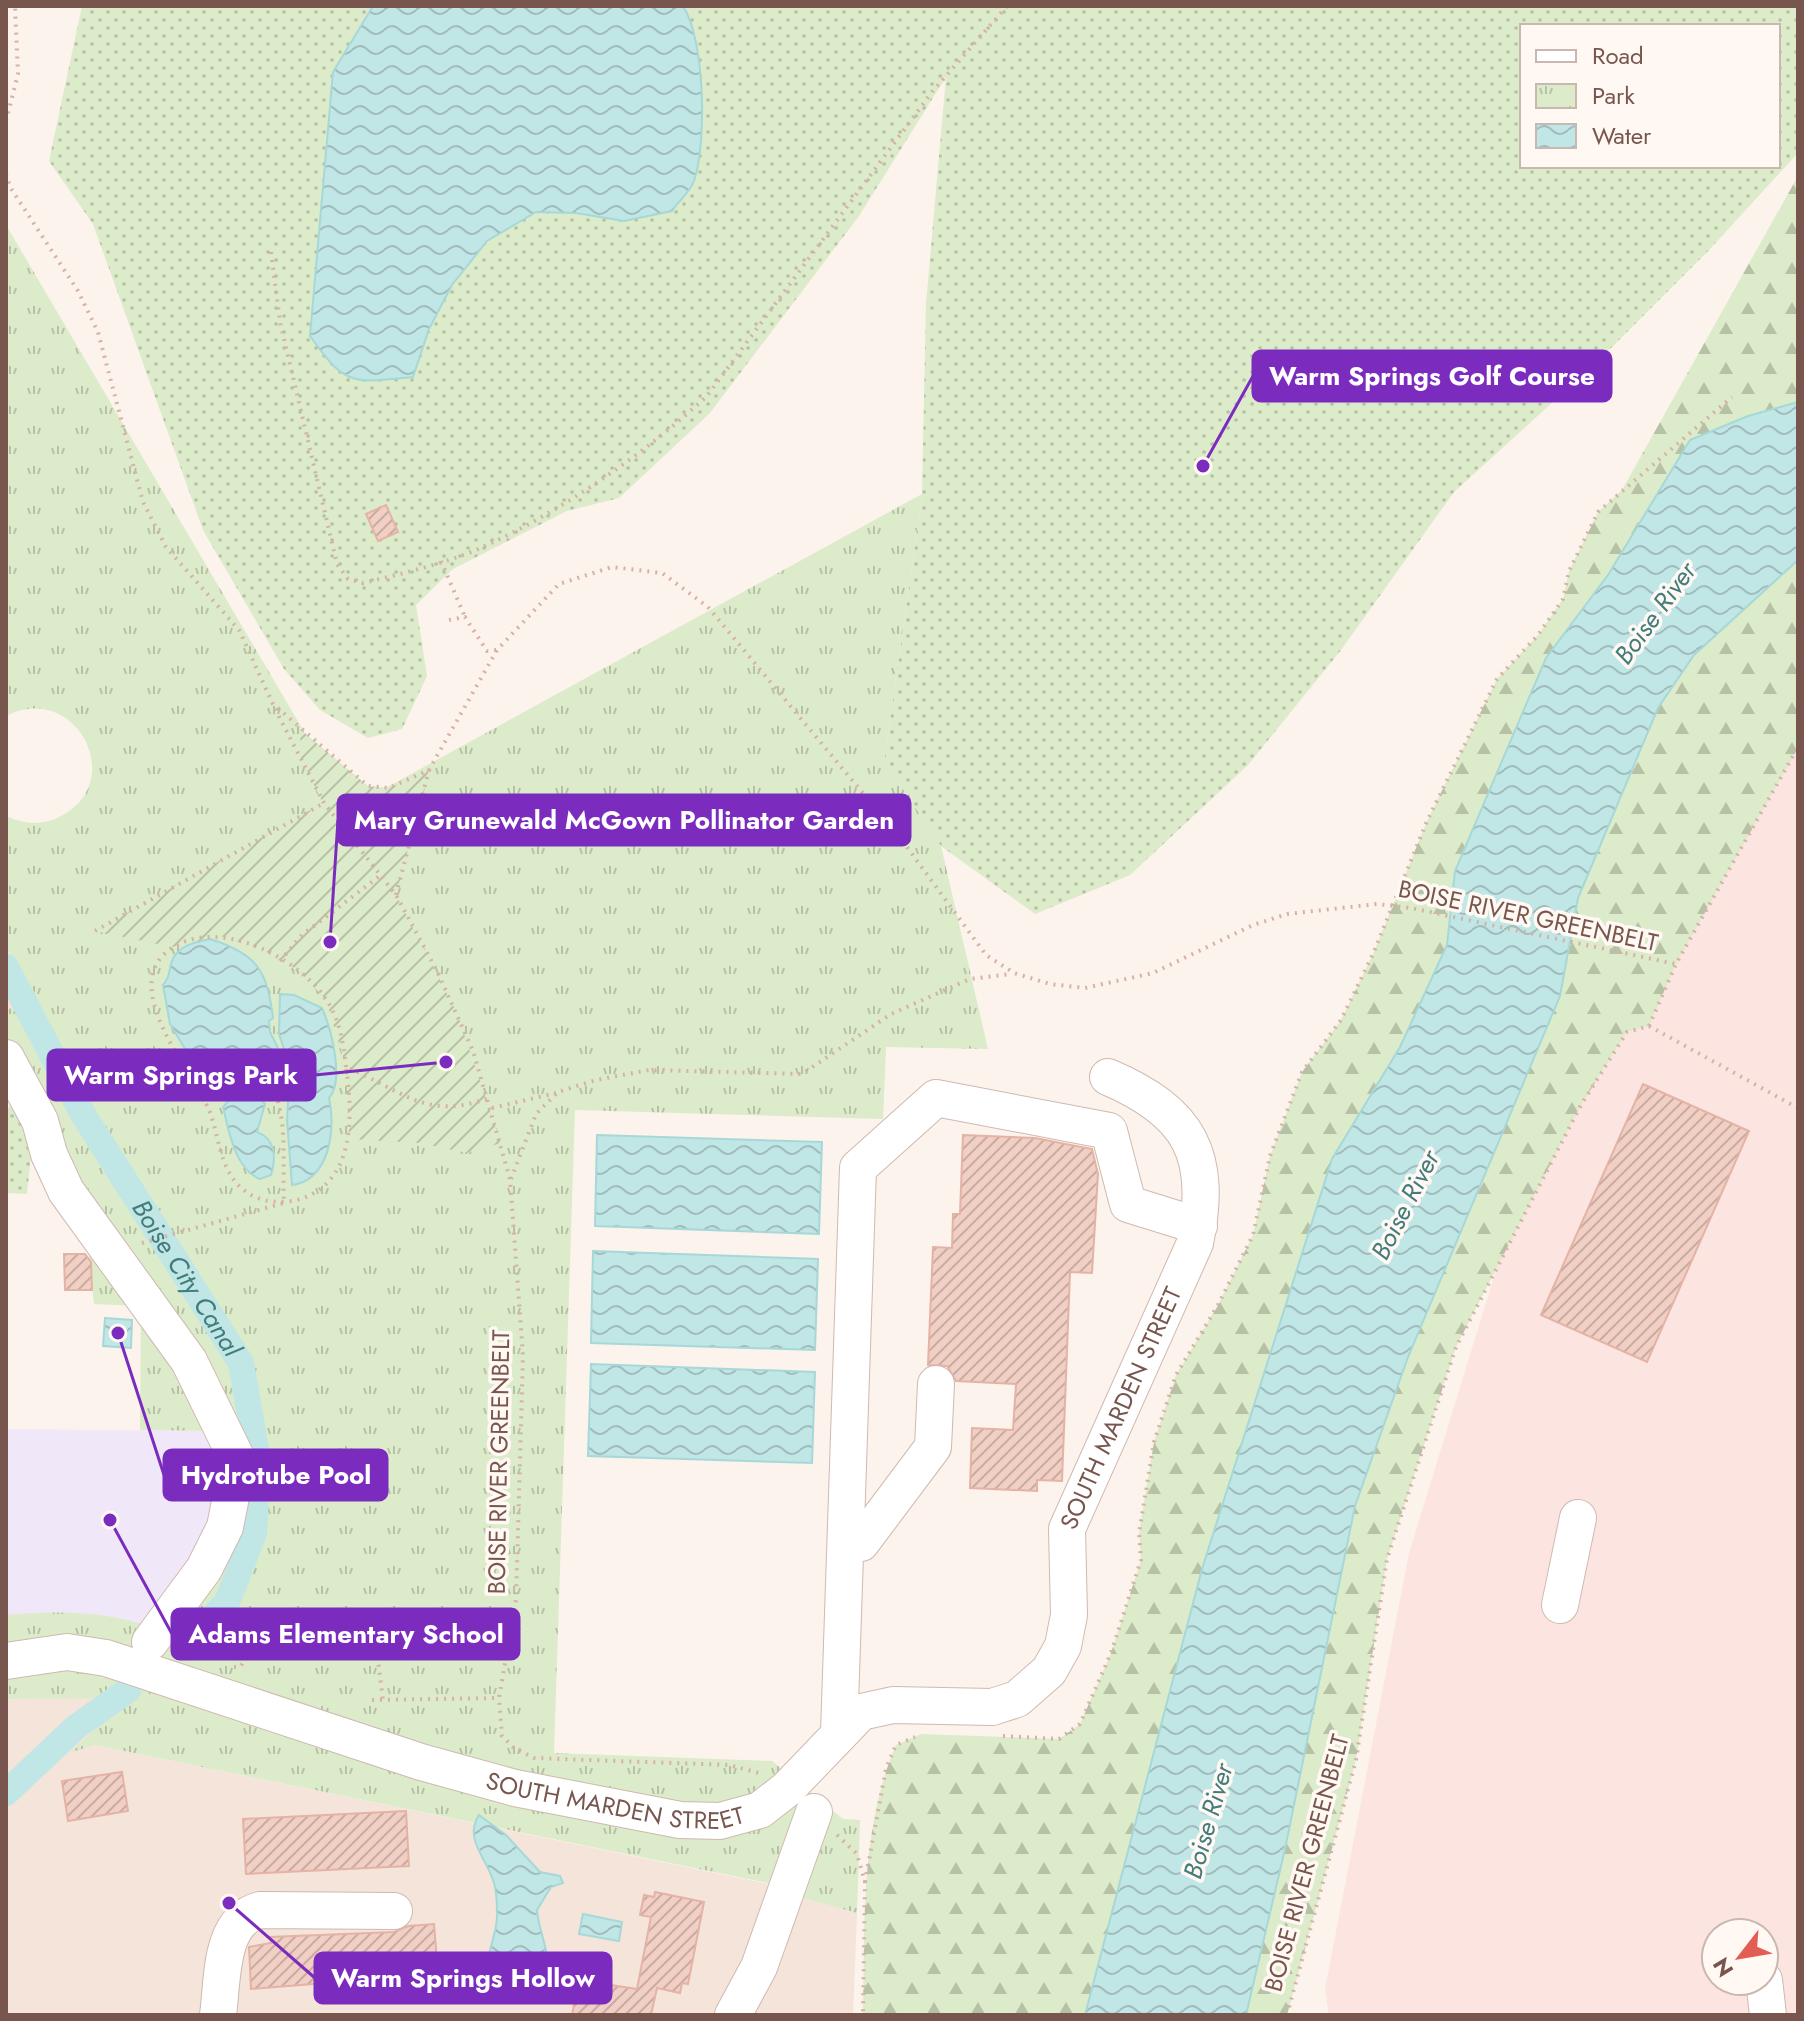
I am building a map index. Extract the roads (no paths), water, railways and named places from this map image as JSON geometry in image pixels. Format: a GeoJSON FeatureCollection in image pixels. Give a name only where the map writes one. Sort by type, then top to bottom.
{"type":"FeatureCollection","features":[{"type":"Feature","properties":{"kind":"street"},"geometry":{"type":"LineString","coordinates":[[6,1058],[40,1121],[49,1154],[66,1191],[189,1361],[238,1461],[225,1527],[204,1569],[150,1642]]}},
{"type":"Feature","properties":{"kind":"street","name":"SOUTH MARDEN STREET"},"geometry":{"type":"LineString","coordinates":[[6,1661],[67,1652],[106,1658],[458,1773],[515,1788],[680,1820],[720,1821],[760,1810],[787,1789],[861,1712],[893,1705],[992,1707],[1017,1699],[1049,1671],[1063,1646],[1069,1615],[1067,1529],[1195,1243],[1203,1201],[1195,1152],[1174,1114],[1141,1091],[1108,1077]]}},
{"type":"Feature","properties":{"kind":"street"},"geometry":{"type":"LineString","coordinates":[[839,1733],[858,1168],[936,1098],[1109,1131],[1128,1204],[1199,1226]]}},
{"type":"Feature","properties":{"kind":"street"},"geometry":{"type":"LineString","coordinates":[[846,1544],[861,1543],[933,1447],[936,1384]]}},
{"type":"Feature","properties":{"kind":"street"},"geometry":{"type":"LineString","coordinates":[[1560,1605],[1578,1518]]}},
{"type":"Feature","properties":{"kind":"street"},"geometry":{"type":"LineString","coordinates":[[733,2015],[759,1967],[814,1812]]}},
{"type":"Feature","properties":{"kind":"street"},"geometry":{"type":"LineString","coordinates":[[218,2015],[230,1932],[244,1915],[260,1910],[394,1911]]}},
{"type":"Feature","properties":{"kind":"water"},"geometry":{"type":"Polygon","coordinates":[[[373,6],[683,6],[696,42],[702,118],[694,181],[672,211],[624,221],[576,213],[536,212],[487,241],[452,285],[429,329],[413,377],[363,380],[342,373],[310,336],[333,72],[373,6]]]}},
{"type":"Feature","properties":{"kind":"water","name":"Boise River"},"geometry":{"type":"Polygon","coordinates":[[[1798,402],[1798,560],[1694,655],[1658,708],[1578,898],[1560,996],[1408,1357],[1355,1506],[1285,1849],[1246,2015],[1085,2015],[1202,1569],[1332,1159],[1400,1047],[1447,945],[1455,871],[1546,658],[1608,575],[1690,440],[1748,416],[1798,402]]]}},
{"type":"Feature","properties":{"kind":"water"},"geometry":{"type":"Polygon","coordinates":[[[210,939],[249,958],[263,976],[267,988],[273,1018],[269,1021],[270,1032],[283,1058],[280,1066],[262,1066],[251,1089],[210,1090],[170,1024],[163,985],[172,961],[183,948],[210,939]]]}},
{"type":"Feature","properties":{"kind":"water"},"geometry":{"type":"Polygon","coordinates":[[[280,994],[294,995],[322,1008],[336,1067],[334,1090],[329,1098],[332,1124],[327,1151],[315,1174],[292,1185],[287,1120],[290,1067],[279,1034],[280,994]]]}},
{"type":"Feature","properties":{"kind":"water"},"geometry":{"type":"Polygon","coordinates":[[[257,1095],[265,1104],[257,1132],[268,1139],[274,1156],[271,1175],[260,1179],[251,1174],[239,1158],[223,1107],[231,1098],[257,1095]]]}},
{"type":"Feature","properties":{"kind":"water"},"geometry":{"type":"Polygon","coordinates":[[[597,1135],[822,1142],[819,1234],[595,1226],[597,1135]]]}},
{"type":"Feature","properties":{"kind":"water"},"geometry":{"type":"Polygon","coordinates":[[[593,1251],[818,1259],[815,1350],[591,1343],[593,1251]]]}},
{"type":"Feature","properties":{"kind":"water"},"geometry":{"type":"Polygon","coordinates":[[[105,1318],[132,1320],[131,1348],[103,1346],[105,1318]]]}},
{"type":"Feature","properties":{"kind":"water"},"geometry":{"type":"Polygon","coordinates":[[[591,1364],[815,1372],[812,1463],[588,1456],[591,1364]]]}},
{"type":"Feature","properties":{"kind":"water"},"geometry":{"type":"Polygon","coordinates":[[[479,1815],[506,1835],[540,1872],[560,1876],[563,1883],[551,1887],[537,1910],[547,1956],[545,1979],[533,1995],[516,2003],[499,1998],[488,1981],[497,1905],[491,1874],[475,1841],[475,1824],[479,1815]]]}},
{"type":"Feature","properties":{"kind":"water"},"geometry":{"type":"Polygon","coordinates":[[[583,1914],[622,1922],[619,1941],[579,1934],[583,1914]]]}},
{"type":"Feature","properties":{"kind":"waterway","name":"Boise City Canal"},"geometry":{"type":"LineString","coordinates":[[6,967],[84,1116],[241,1363],[258,1461],[254,1533],[227,1602],[184,1648]]}},
{"type":"Feature","properties":{"kind":"waterway","name":"Boise City Canal"},"geometry":{"type":"LineString","coordinates":[[6,1793],[76,1727],[128,1690]]}},
{"type":"Feature","properties":{"kind":"place","name":"Warm Springs Golf Course"},"geometry":{"type":"Point","coordinates":[1203,466]}},
{"type":"Feature","properties":{"kind":"place","name":"Mary Grunewald McGown Pollinator Garden"},"geometry":{"type":"Point","coordinates":[330,942]}},
{"type":"Feature","properties":{"kind":"place","name":"Warm Springs Park"},"geometry":{"type":"Point","coordinates":[446,1062]}},
{"type":"Feature","properties":{"kind":"place","name":"Hydrotube Pool"},"geometry":{"type":"Point","coordinates":[118,1333]}},
{"type":"Feature","properties":{"kind":"place","name":"Adams Elementary School"},"geometry":{"type":"Point","coordinates":[110,1520]}},
{"type":"Feature","properties":{"kind":"place","name":"Warm Springs Hollow"},"geometry":{"type":"Point","coordinates":[229,1903]}}]}
